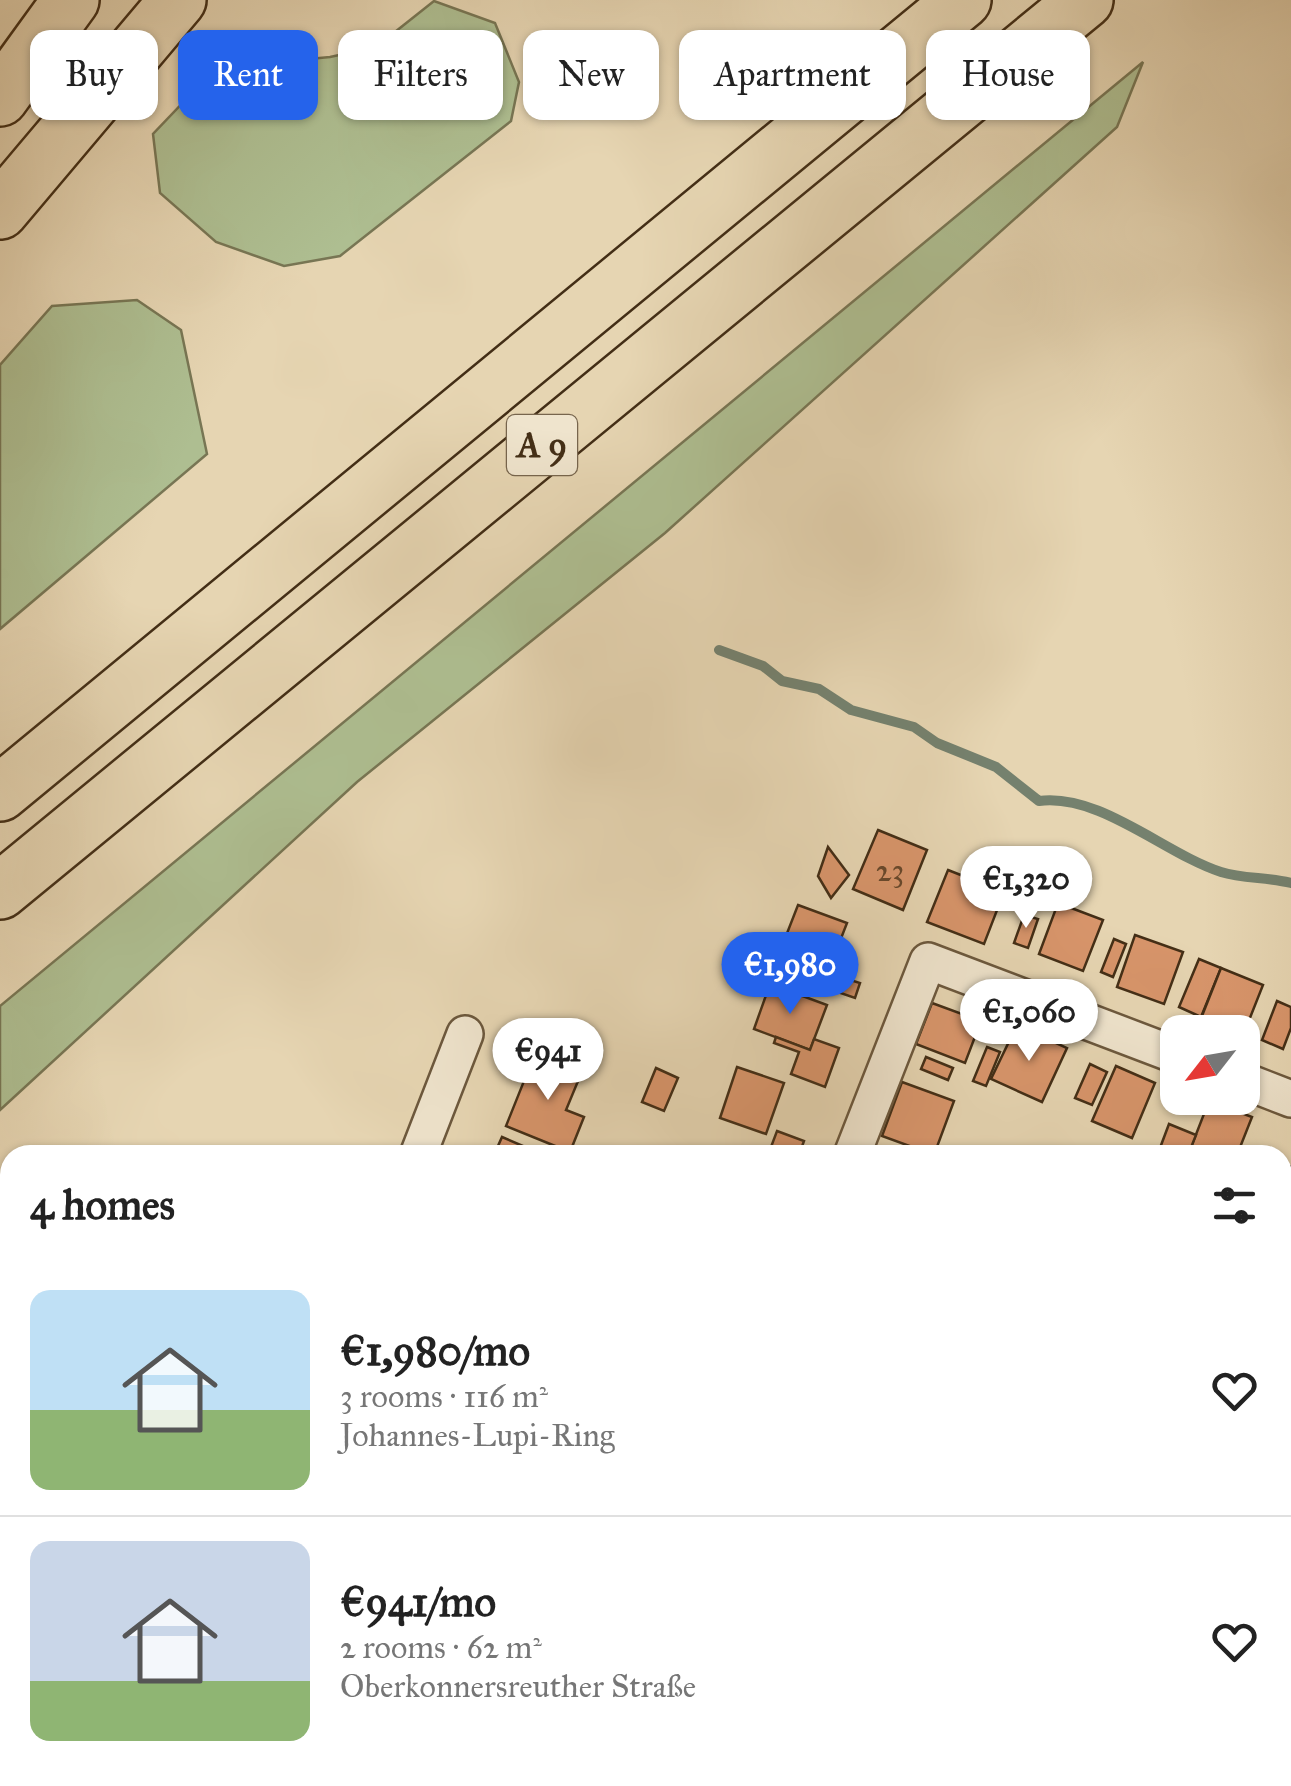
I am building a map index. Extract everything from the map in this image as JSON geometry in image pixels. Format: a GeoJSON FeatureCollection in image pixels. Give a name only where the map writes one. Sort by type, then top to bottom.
{"type":"FeatureCollection","features":[{"type":"Feature","properties":{"kind":"main road"},"geometry":{"type":"LineString","coordinates":[[0,98],[71,0]]}},
{"type":"Feature","properties":{"kind":"main road"},"geometry":{"type":"LineString","coordinates":[[0,211],[178,0]]}},
{"type":"Feature","properties":{"kind":"main road","name":"A 9"},"geometry":{"type":"LineString","coordinates":[[0,793],[963,0]]}},
{"type":"Feature","properties":{"kind":"main road","name":"A 9"},"geometry":{"type":"LineString","coordinates":[[0,891],[1085,0]]}},
{"type":"Feature","properties":{"kind":"street"},"geometry":{"type":"LineString","coordinates":[[856,1145],[928,961],[1160,1049]]}},
{"type":"Feature","properties":{"kind":"street"},"geometry":{"type":"LineString","coordinates":[[422,1145],[465,1034]]}},
{"type":"Feature","properties":{"kind":"street"},"geometry":{"type":"LineString","coordinates":[[1260,1087],[1291,1099]]}},
{"type":"Feature","properties":{"kind":"green space"},"geometry":{"type":"Polygon","coordinates":[[[434,1],[495,23],[498,30],[397,30],[434,1]]]}},
{"type":"Feature","properties":{"kind":"green space"},"geometry":{"type":"Polygon","coordinates":[[[503,43],[519,82],[511,121],[340,256],[284,266],[216,242],[160,193],[153,134],[178,108],[178,120],[318,120],[318,58],[338,55],[338,120],[503,120],[503,43]]]}},
{"type":"Feature","properties":{"kind":"green space"},"geometry":{"type":"Polygon","coordinates":[[[1143,62],[1117,127],[665,533],[357,782],[0,1110],[0,1006],[1073,120],[1090,120],[1090,106],[1143,62]]]}},
{"type":"Feature","properties":{"kind":"green space"},"geometry":{"type":"Polygon","coordinates":[[[137,300],[181,330],[207,454],[0,629],[0,365],[52,306],[137,300]]]}},
{"type":"Feature","properties":{"kind":"building"},"geometry":{"type":"Polygon","coordinates":[[[878,830],[927,850],[903,910],[853,889],[878,830]]]}},
{"type":"Feature","properties":{"kind":"building"},"geometry":{"type":"Polygon","coordinates":[[[828,847],[849,875],[831,898],[818,876],[828,847]]]}},
{"type":"Feature","properties":{"kind":"building"},"geometry":{"type":"Polygon","coordinates":[[[948,870],[1004,892],[984,944],[927,922],[948,870]]]}},
{"type":"Feature","properties":{"kind":"building"},"geometry":{"type":"Polygon","coordinates":[[[1058,903],[1103,920],[1083,971],[1039,954],[1058,903]]]}},
{"type":"Feature","properties":{"kind":"building"},"geometry":{"type":"Polygon","coordinates":[[[798,905],[847,923],[826,977],[777,959],[798,905]]]}},
{"type":"Feature","properties":{"kind":"building"},"geometry":{"type":"Polygon","coordinates":[[[1024,915],[1038,919],[1028,948],[1014,943],[1024,915]]]}},
{"type":"Feature","properties":{"kind":"building"},"geometry":{"type":"Polygon","coordinates":[[[1135,935],[1183,952],[1164,1004],[1117,987],[1135,935]]]}},
{"type":"Feature","properties":{"kind":"building"},"geometry":{"type":"Polygon","coordinates":[[[1114,939],[1126,944],[1113,977],[1101,972],[1114,939]]]}},
{"type":"Feature","properties":{"kind":"building"},"geometry":{"type":"Polygon","coordinates":[[[1199,959],[1221,968],[1202,1015],[1179,1007],[1199,959]]]}},
{"type":"Feature","properties":{"kind":"building"},"geometry":{"type":"Polygon","coordinates":[[[1221,968],[1263,985],[1251,1015],[1202,1015],[1221,968]]]}},
{"type":"Feature","properties":{"kind":"building"},"geometry":{"type":"Polygon","coordinates":[[[828,973],[860,983],[855,998],[823,987],[828,973]]]}},
{"type":"Feature","properties":{"kind":"building"},"geometry":{"type":"Polygon","coordinates":[[[770,984],[827,1005],[810,1050],[754,1029],[770,984]]]}},
{"type":"Feature","properties":{"kind":"building"},"geometry":{"type":"Polygon","coordinates":[[[1277,1001],[1291,1007],[1291,1028],[1283,1049],[1262,1040],[1277,1001]]]}},
{"type":"Feature","properties":{"kind":"building"},"geometry":{"type":"Polygon","coordinates":[[[932,1003],[981,1021],[965,1063],[916,1044],[932,1003]]]}},
{"type":"Feature","properties":{"kind":"building"},"geometry":{"type":"Polygon","coordinates":[[[1017,1025],[1067,1048],[1042,1102],[991,1079],[1017,1025]]]}},
{"type":"Feature","properties":{"kind":"building"},"geometry":{"type":"Polygon","coordinates":[[[776,1037],[810,1050],[814,1039],[839,1048],[825,1087],[791,1074],[799,1052],[774,1043],[776,1037]]]}},
{"type":"Feature","properties":{"kind":"building"},"geometry":{"type":"Polygon","coordinates":[[[987,1047],[1000,1052],[986,1086],[973,1081],[987,1047]]]}},
{"type":"Feature","properties":{"kind":"building"},"geometry":{"type":"Polygon","coordinates":[[[536,1051],[583,1069],[566,1110],[584,1117],[573,1145],[553,1145],[506,1126],[536,1051]]]}},
{"type":"Feature","properties":{"kind":"building"},"geometry":{"type":"Polygon","coordinates":[[[926,1057],[953,1068],[948,1080],[921,1069],[926,1057]]]}},
{"type":"Feature","properties":{"kind":"building"},"geometry":{"type":"Polygon","coordinates":[[[1090,1064],[1107,1072],[1092,1105],[1075,1098],[1090,1064]]]}},
{"type":"Feature","properties":{"kind":"building"},"geometry":{"type":"Polygon","coordinates":[[[1116,1066],[1155,1083],[1132,1138],[1092,1121],[1116,1066]]]}},
{"type":"Feature","properties":{"kind":"building"},"geometry":{"type":"Polygon","coordinates":[[[737,1067],[784,1083],[766,1134],[720,1118],[737,1067]]]}},
{"type":"Feature","properties":{"kind":"building"},"geometry":{"type":"Polygon","coordinates":[[[656,1068],[678,1078],[664,1111],[642,1102],[656,1068]]]}},
{"type":"Feature","properties":{"kind":"building"},"geometry":{"type":"Polygon","coordinates":[[[902,1082],[954,1101],[938,1145],[907,1145],[882,1136],[902,1082]]]}},
{"type":"Feature","properties":{"kind":"building"},"geometry":{"type":"Polygon","coordinates":[[[1204,1115],[1247,1115],[1252,1117],[1241,1145],[1192,1145],[1204,1115]]]}},
{"type":"Feature","properties":{"kind":"building"},"geometry":{"type":"Polygon","coordinates":[[[1169,1124],[1196,1135],[1192,1145],[1161,1145],[1169,1124]]]}},
{"type":"Feature","properties":{"kind":"building"},"geometry":{"type":"Polygon","coordinates":[[[777,1131],[804,1141],[803,1145],[772,1145],[777,1131]]]}},
{"type":"Feature","properties":{"kind":"building"},"geometry":{"type":"Polygon","coordinates":[[[502,1137],[521,1145],[498,1145],[502,1137]]]}},
{"type":"Feature","properties":{"kind":"waterway"},"geometry":{"type":"LineString","coordinates":[[719,650],[763,666],[782,681],[819,689],[851,710],[914,727],[937,743],[996,767],[1039,801],[1062,801],[1109,815],[1221,872],[1291,883]]}}]}
